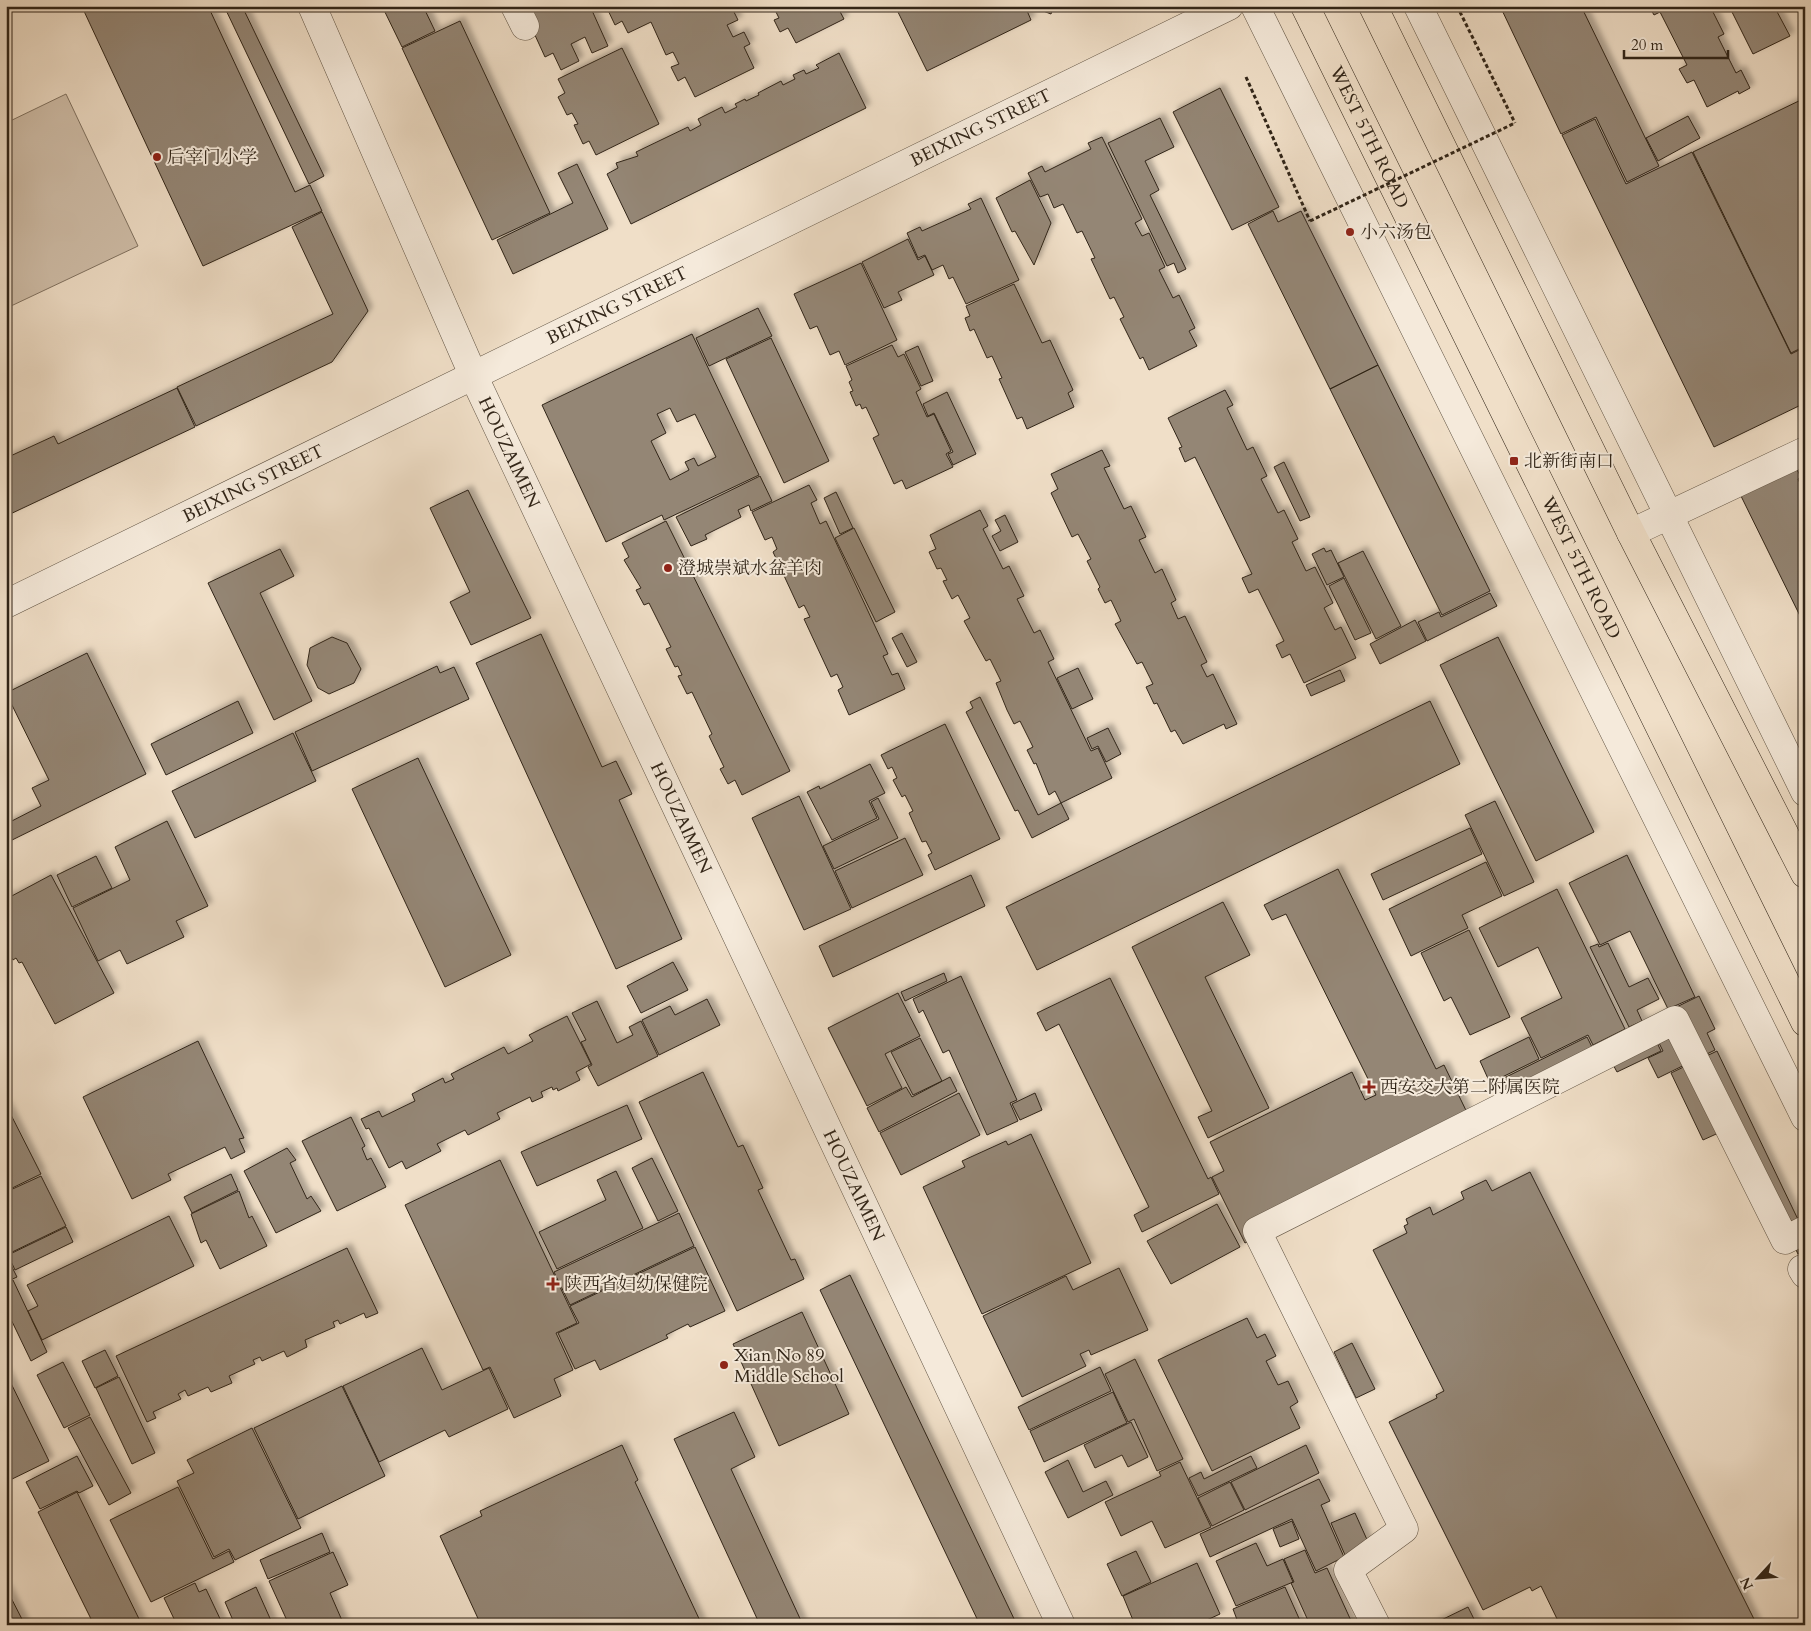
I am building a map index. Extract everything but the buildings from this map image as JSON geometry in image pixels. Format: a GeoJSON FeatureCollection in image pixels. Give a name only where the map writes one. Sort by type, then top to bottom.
{"type":"FeatureCollection","features":[{"type":"Feature","properties":{"kind":"main road","name":"WEST 5TH ROAD"},"geometry":{"type":"LineString","coordinates":[[1305,6],[1805,1022]]}},
{"type":"Feature","properties":{"kind":"main road"},"geometry":{"type":"LineString","coordinates":[[1373,6],[1631,533],[1805,874]]}},
{"type":"Feature","properties":{"kind":"street","name":"HOUZAIMEN"},"geometry":{"type":"LineString","coordinates":[[312,6],[474,377],[1061,1625]]}},
{"type":"Feature","properties":{"kind":"street","name":"BEIXING STREET"},"geometry":{"type":"LineString","coordinates":[[6,604],[474,377],[1229,6]]}},
{"type":"Feature","properties":{"kind":"street"},"geometry":{"type":"LineString","coordinates":[[1255,6],[1805,1117]]}},
{"type":"Feature","properties":{"kind":"street"},"geometry":{"type":"LineString","coordinates":[[1418,6],[1805,792]]}},
{"type":"Feature","properties":{"kind":"street"},"geometry":{"type":"LineString","coordinates":[[1631,533],[1805,451]]}},
{"type":"Feature","properties":{"kind":"street"},"geometry":{"type":"LineString","coordinates":[[1376,1625],[1348,1570],[1404,1530],[1257,1231],[1675,1020],[1785,1240],[1805,1230]]}},
{"type":"Feature","properties":{"kind":"street"},"geometry":{"type":"LineString","coordinates":[[1805,1268],[1802,1269],[1805,1274]]}},
{"type":"Feature","properties":{"kind":"path"},"geometry":{"type":"LineString","coordinates":[[1246,78],[1310,221],[1516,123],[1458,6]]}},
{"type":"Feature","properties":{"kind":"shaded area"},"geometry":{"type":"Polygon","coordinates":[[[66,94],[138,246],[11,306],[6,297],[6,123],[66,94]]]}},
{"type":"Feature","properties":{"kind":"place","name":"后宰门小学"},"geometry":{"type":"Point","coordinates":[157,157]}},
{"type":"Feature","properties":{"kind":"place","name":"小六汤包"},"geometry":{"type":"Point","coordinates":[1350,232]}},
{"type":"Feature","properties":{"kind":"place","name":"北新街南口"},"geometry":{"type":"Point","coordinates":[1514,461]}},
{"type":"Feature","properties":{"kind":"place","name":"澄城崇斌水盆羊肉"},"geometry":{"type":"Point","coordinates":[668,568]}},
{"type":"Feature","properties":{"kind":"place","name":"西安交大第二附属医院"},"geometry":{"type":"Point","coordinates":[1369,1087]}},
{"type":"Feature","properties":{"kind":"place","name":"陕西省妇幼保健院"},"geometry":{"type":"Point","coordinates":[553,1284]}},
{"type":"Feature","properties":{"kind":"place","name":"Xian No 89 Middle School"},"geometry":{"type":"Point","coordinates":[724,1365]}}]}
